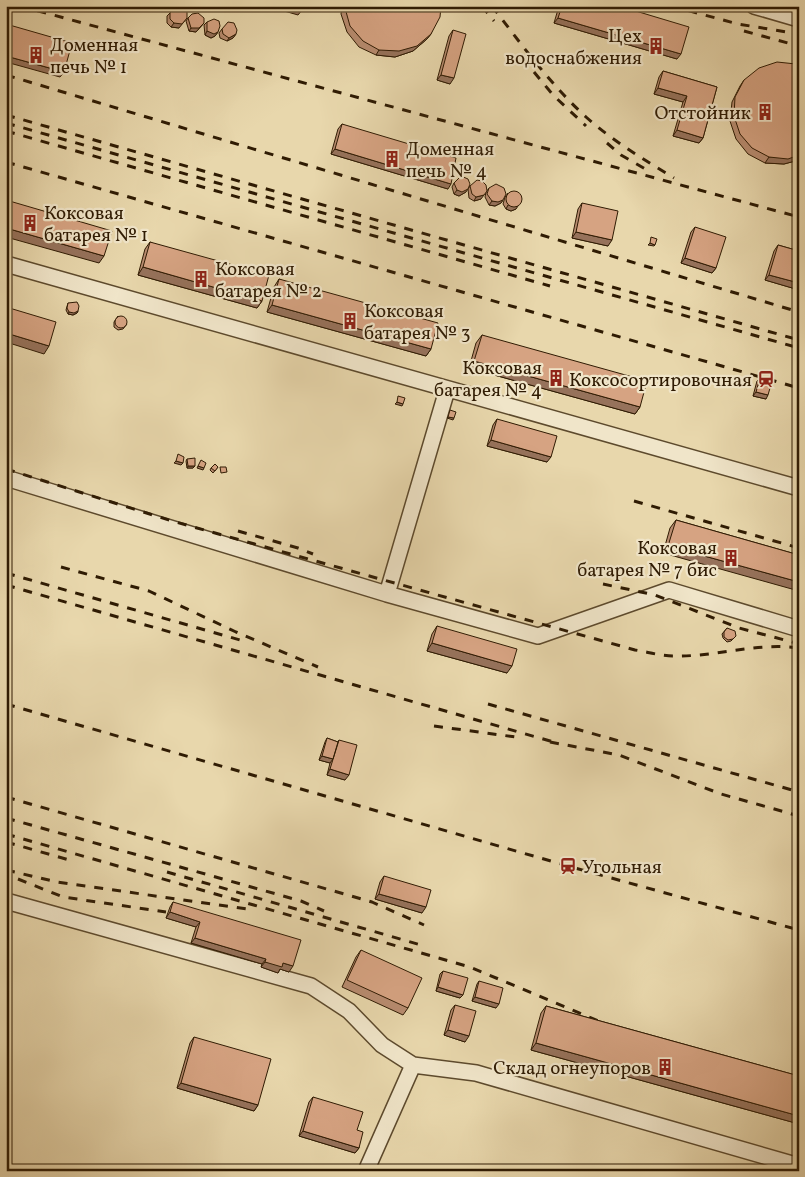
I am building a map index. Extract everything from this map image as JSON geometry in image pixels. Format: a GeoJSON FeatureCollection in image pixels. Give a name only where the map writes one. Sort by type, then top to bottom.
{"type":"FeatureCollection","features":[{"type":"Feature","properties":{"kind":"lane"},"geometry":{"type":"LineString","coordinates":[[754,6],[799,19]]}},
{"type":"Feature","properties":{"kind":"lane"},"geometry":{"type":"LineString","coordinates":[[6,264],[799,488]]}},
{"type":"Feature","properties":{"kind":"lane"},"geometry":{"type":"LineString","coordinates":[[388,594],[447,390]]}},
{"type":"Feature","properties":{"kind":"lane"},"geometry":{"type":"LineString","coordinates":[[6,478],[388,594],[538,636],[669,590],[799,629]]}},
{"type":"Feature","properties":{"kind":"lane"},"geometry":{"type":"LineString","coordinates":[[6,902],[310,986],[349,1011],[382,1045],[413,1065],[476,1073],[799,1166]]}},
{"type":"Feature","properties":{"kind":"lane"},"geometry":{"type":"LineString","coordinates":[[366,1171],[413,1065]]}},
{"type":"Feature","properties":{"kind":"building"},"geometry":{"type":"Polygon","coordinates":[[[290,6],[303,6],[302,10],[290,6]]]}},
{"type":"Feature","properties":{"kind":"building"},"geometry":{"type":"Polygon","coordinates":[[[345,6],[441,6],[440,17],[431,34],[417,46],[399,51],[379,50],[363,41],[350,26],[345,6]]]}},
{"type":"Feature","properties":{"kind":"building","name":"Цех водоснабжения"},"geometry":{"type":"Polygon","coordinates":[[[562,6],[619,6],[689,27],[681,54],[558,18],[562,6]]]}},
{"type":"Feature","properties":{"kind":"building"},"geometry":{"type":"Polygon","coordinates":[[[180,7],[187,12],[187,18],[182,24],[174,23],[170,19],[170,13],[174,8],[180,7]]]}},
{"type":"Feature","properties":{"kind":"building"},"geometry":{"type":"Polygon","coordinates":[[[198,13],[204,18],[204,23],[199,28],[191,28],[188,18],[192,14],[198,13]]]}},
{"type":"Feature","properties":{"kind":"building"},"geometry":{"type":"Polygon","coordinates":[[[214,19],[219,21],[220,26],[218,32],[214,34],[207,31],[207,22],[214,19]]]}},
{"type":"Feature","properties":{"kind":"building"},"geometry":{"type":"Polygon","coordinates":[[[228,22],[234,23],[237,30],[236,34],[229,38],[223,34],[222,29],[228,22]]]}},
{"type":"Feature","properties":{"kind":"building","name":"Доменная печь № 1"},"geometry":{"type":"Polygon","coordinates":[[[6,24],[72,43],[64,72],[6,56],[6,24]]]}},
{"type":"Feature","properties":{"kind":"building"},"geometry":{"type":"Polygon","coordinates":[[[453,30],[466,34],[454,78],[441,75],[453,30]]]}},
{"type":"Feature","properties":{"kind":"building","name":"Отстойник"},"geometry":{"type":"Polygon","coordinates":[[[777,62],[799,65],[799,155],[788,159],[769,157],[752,148],[740,134],[734,116],[735,97],[744,80],[759,68],[777,62]]]}},
{"type":"Feature","properties":{"kind":"building"},"geometry":{"type":"Polygon","coordinates":[[[663,71],[717,87],[703,138],[677,130],[687,96],[658,88],[663,71]]]}},
{"type":"Feature","properties":{"kind":"building","name":"Доменная печь № 4"},"geometry":{"type":"Polygon","coordinates":[[[342,124],[456,158],[451,184],[335,149],[342,124]]]}},
{"type":"Feature","properties":{"kind":"building"},"geometry":{"type":"Polygon","coordinates":[[[461,176],[468,179],[470,184],[468,189],[462,192],[457,190],[454,183],[461,176]]]}},
{"type":"Feature","properties":{"kind":"building"},"geometry":{"type":"Polygon","coordinates":[[[477,180],[482,181],[486,185],[487,191],[484,195],[476,197],[472,194],[470,186],[477,180]]]}},
{"type":"Feature","properties":{"kind":"building"},"geometry":{"type":"Polygon","coordinates":[[[496,184],[504,188],[506,194],[503,200],[498,202],[492,201],[487,194],[489,188],[496,184]]]}},
{"type":"Feature","properties":{"kind":"building"},"geometry":{"type":"Polygon","coordinates":[[[514,191],[522,199],[514,207],[506,199],[514,191]]]}},
{"type":"Feature","properties":{"kind":"building","name":"Коксовая батарея № 1"},"geometry":{"type":"Polygon","coordinates":[[[6,200],[112,231],[104,256],[6,228],[6,200]]]}},
{"type":"Feature","properties":{"kind":"building"},"geometry":{"type":"Polygon","coordinates":[[[582,203],[618,211],[612,240],[576,232],[582,203]]]}},
{"type":"Feature","properties":{"kind":"building"},"geometry":{"type":"Polygon","coordinates":[[[695,227],[726,237],[716,268],[685,258],[695,227]]]}},
{"type":"Feature","properties":{"kind":"building"},"geometry":{"type":"Polygon","coordinates":[[[651,237],[657,239],[655,245],[650,243],[651,237]]]}},
{"type":"Feature","properties":{"kind":"building","name":"Коксовая батарея № 2"},"geometry":{"type":"Polygon","coordinates":[[[150,242],[269,275],[262,301],[143,267],[150,242]]]}},
{"type":"Feature","properties":{"kind":"building"},"geometry":{"type":"Polygon","coordinates":[[[778,245],[799,251],[799,283],[769,275],[778,245]]]}},
{"type":"Feature","properties":{"kind":"building","name":"Коксовая батарея № 3"},"geometry":{"type":"Polygon","coordinates":[[[279,279],[438,323],[431,349],[272,305],[279,279]]]}},
{"type":"Feature","properties":{"kind":"building"},"geometry":{"type":"Polygon","coordinates":[[[77,302],[79,306],[78,311],[74,313],[69,312],[67,308],[68,303],[77,302]]]}},
{"type":"Feature","properties":{"kind":"building"},"geometry":{"type":"Polygon","coordinates":[[[6,307],[56,322],[49,346],[6,333],[6,307]]]}},
{"type":"Feature","properties":{"kind":"building"},"geometry":{"type":"Polygon","coordinates":[[[121,316],[127,322],[121,328],[115,322],[121,316]]]}},
{"type":"Feature","properties":{"kind":"building","name":"Коксовая батарея № 4"},"geometry":{"type":"Polygon","coordinates":[[[482,335],[647,381],[640,407],[474,361],[482,335]]]}},
{"type":"Feature","properties":{"kind":"building"},"geometry":{"type":"Polygon","coordinates":[[[760,378],[772,381],[768,395],[756,392],[760,378]]]}},
{"type":"Feature","properties":{"kind":"building"},"geometry":{"type":"Polygon","coordinates":[[[398,396],[405,398],[403,404],[397,402],[398,396]]]}},
{"type":"Feature","properties":{"kind":"building"},"geometry":{"type":"Polygon","coordinates":[[[450,410],[456,412],[454,418],[448,417],[450,410]]]}},
{"type":"Feature","properties":{"kind":"building"},"geometry":{"type":"Polygon","coordinates":[[[497,419],[557,436],[551,457],[491,440],[497,419]]]}},
{"type":"Feature","properties":{"kind":"building"},"geometry":{"type":"Polygon","coordinates":[[[178,454],[184,457],[183,463],[176,461],[178,454]]]}},
{"type":"Feature","properties":{"kind":"building"},"geometry":{"type":"Polygon","coordinates":[[[195,458],[195,466],[188,466],[187,459],[195,458]]]}},
{"type":"Feature","properties":{"kind":"building"},"geometry":{"type":"Polygon","coordinates":[[[201,460],[206,463],[204,468],[198,466],[201,460]]]}},
{"type":"Feature","properties":{"kind":"building"},"geometry":{"type":"Polygon","coordinates":[[[215,464],[218,467],[215,471],[211,468],[215,464]]]}},
{"type":"Feature","properties":{"kind":"building"},"geometry":{"type":"Polygon","coordinates":[[[220,467],[226,467],[227,472],[221,473],[220,467]]]}},
{"type":"Feature","properties":{"kind":"building","name":"Коксовая батарея № 7 бис"},"geometry":{"type":"Polygon","coordinates":[[[676,520],[799,555],[799,582],[668,546],[676,520]]]}},
{"type":"Feature","properties":{"kind":"building"},"geometry":{"type":"Polygon","coordinates":[[[437,626],[517,649],[512,666],[432,643],[437,626]]]}},
{"type":"Feature","properties":{"kind":"building"},"geometry":{"type":"Polygon","coordinates":[[[727,628],[735,631],[736,636],[733,639],[728,640],[724,637],[724,632],[727,628]]]}},
{"type":"Feature","properties":{"kind":"building"},"geometry":{"type":"Polygon","coordinates":[[[327,738],[338,742],[333,759],[322,756],[327,738]]]}},
{"type":"Feature","properties":{"kind":"building"},"geometry":{"type":"Polygon","coordinates":[[[339,740],[357,745],[349,775],[330,769],[339,740]]]}},
{"type":"Feature","properties":{"kind":"building"},"geometry":{"type":"Polygon","coordinates":[[[6,845],[12,847],[10,855],[6,854],[6,845]]]}},
{"type":"Feature","properties":{"kind":"building"},"geometry":{"type":"Polygon","coordinates":[[[384,876],[431,890],[426,907],[379,894],[384,876]]]}},
{"type":"Feature","properties":{"kind":"building"},"geometry":{"type":"Polygon","coordinates":[[[173,902],[301,940],[293,966],[283,963],[282,967],[265,962],[266,959],[195,938],[200,922],[170,912],[173,902]]]}},
{"type":"Feature","properties":{"kind":"building"},"geometry":{"type":"Polygon","coordinates":[[[361,950],[422,978],[408,1008],[347,980],[361,950]]]}},
{"type":"Feature","properties":{"kind":"building"},"geometry":{"type":"Polygon","coordinates":[[[443,971],[468,978],[463,995],[438,987],[443,971]]]}},
{"type":"Feature","properties":{"kind":"building"},"geometry":{"type":"Polygon","coordinates":[[[479,981],[503,988],[499,1004],[475,997],[479,981]]]}},
{"type":"Feature","properties":{"kind":"building"},"geometry":{"type":"Polygon","coordinates":[[[455,1005],[476,1011],[469,1036],[448,1030],[455,1005]]]}},
{"type":"Feature","properties":{"kind":"building","name":"Склад огнеупоров"},"geometry":{"type":"Polygon","coordinates":[[[546,1006],[799,1076],[799,1116],[536,1043],[546,1006]]]}},
{"type":"Feature","properties":{"kind":"building"},"geometry":{"type":"Polygon","coordinates":[[[194,1037],[271,1059],[258,1105],[181,1083],[194,1037]]]}},
{"type":"Feature","properties":{"kind":"building"},"geometry":{"type":"Polygon","coordinates":[[[313,1097],[363,1112],[357,1130],[363,1132],[359,1148],[303,1131],[313,1097]]]}},
{"type":"Feature","properties":{"kind":"railway"},"geometry":{"type":"LineString","coordinates":[[20,6],[799,217]]}},
{"type":"Feature","properties":{"kind":"railway"},"geometry":{"type":"LineString","coordinates":[[482,6],[494,21]]}},
{"type":"Feature","properties":{"kind":"railway"},"geometry":{"type":"LineString","coordinates":[[492,6],[548,77],[586,117],[618,142],[674,178]]}},
{"type":"Feature","properties":{"kind":"railway"},"geometry":{"type":"LineString","coordinates":[[671,6],[738,24],[799,34]]}},
{"type":"Feature","properties":{"kind":"railway"},"geometry":{"type":"LineString","coordinates":[[744,31],[799,46]]}},
{"type":"Feature","properties":{"kind":"railway"},"geometry":{"type":"LineString","coordinates":[[534,72],[553,95],[586,126]]}},
{"type":"Feature","properties":{"kind":"railway"},"geometry":{"type":"LineString","coordinates":[[6,75],[799,312]]}},
{"type":"Feature","properties":{"kind":"railway"},"geometry":{"type":"LineString","coordinates":[[6,115],[799,340]]}},
{"type":"Feature","properties":{"kind":"railway"},"geometry":{"type":"LineString","coordinates":[[6,123],[799,348]]}},
{"type":"Feature","properties":{"kind":"railway"},"geometry":{"type":"LineString","coordinates":[[6,131],[550,286]]}},
{"type":"Feature","properties":{"kind":"railway"},"geometry":{"type":"LineString","coordinates":[[607,143],[621,155],[647,170]]}},
{"type":"Feature","properties":{"kind":"railway"},"geometry":{"type":"LineString","coordinates":[[6,162],[799,388]]}},
{"type":"Feature","properties":{"kind":"railway"},"geometry":{"type":"LineString","coordinates":[[6,469],[172,521],[635,650],[659,655],[690,656],[752,648],[799,648]]}},
{"type":"Feature","properties":{"kind":"railway"},"geometry":{"type":"LineString","coordinates":[[634,501],[799,548]]}},
{"type":"Feature","properties":{"kind":"railway"},"geometry":{"type":"LineString","coordinates":[[238,531],[313,554]]}},
{"type":"Feature","properties":{"kind":"railway"},"geometry":{"type":"LineString","coordinates":[[61,567],[149,591],[236,632],[318,667]]}},
{"type":"Feature","properties":{"kind":"railway"},"geometry":{"type":"LineString","coordinates":[[6,573],[240,640]]}},
{"type":"Feature","properties":{"kind":"railway"},"geometry":{"type":"LineString","coordinates":[[603,584],[655,595],[739,628],[796,643]]}},
{"type":"Feature","properties":{"kind":"railway"},"geometry":{"type":"LineString","coordinates":[[6,585],[557,743]]}},
{"type":"Feature","properties":{"kind":"railway"},"geometry":{"type":"LineString","coordinates":[[6,704],[568,866],[799,930]]}},
{"type":"Feature","properties":{"kind":"railway"},"geometry":{"type":"LineString","coordinates":[[488,704],[799,792]]}},
{"type":"Feature","properties":{"kind":"railway"},"geometry":{"type":"LineString","coordinates":[[434,726],[523,738]]}},
{"type":"Feature","properties":{"kind":"railway"},"geometry":{"type":"LineString","coordinates":[[550,742],[619,755],[721,794],[799,816]]}},
{"type":"Feature","properties":{"kind":"railway"},"geometry":{"type":"LineString","coordinates":[[6,797],[372,902],[424,925]]}},
{"type":"Feature","properties":{"kind":"railway"},"geometry":{"type":"LineString","coordinates":[[6,818],[301,901],[324,911]]}},
{"type":"Feature","properties":{"kind":"railway"},"geometry":{"type":"LineString","coordinates":[[6,834],[470,967],[608,1025]]}},
{"type":"Feature","properties":{"kind":"railway"},"geometry":{"type":"LineString","coordinates":[[6,842],[73,861]]}},
{"type":"Feature","properties":{"kind":"railway"},"geometry":{"type":"LineString","coordinates":[[6,870],[57,882],[247,909]]}},
{"type":"Feature","properties":{"kind":"railway"},"geometry":{"type":"LineString","coordinates":[[167,872],[421,945]]}},
{"type":"Feature","properties":{"kind":"railway"},"geometry":{"type":"LineString","coordinates":[[18,879],[63,897],[166,912]]}},
{"type":"Feature","properties":{"kind":"place","name":"Цех водоснабжения"},"geometry":{"type":"Point","coordinates":[656,46]}},
{"type":"Feature","properties":{"kind":"place","name":"Доменная печь № 1"},"geometry":{"type":"Point","coordinates":[36,55]}},
{"type":"Feature","properties":{"kind":"place","name":"Отстойник"},"geometry":{"type":"Point","coordinates":[765,112]}},
{"type":"Feature","properties":{"kind":"place","name":"Доменная печь № 4"},"geometry":{"type":"Point","coordinates":[392,159]}},
{"type":"Feature","properties":{"kind":"place","name":"Коксовая батарея № 1"},"geometry":{"type":"Point","coordinates":[30,223]}},
{"type":"Feature","properties":{"kind":"place","name":"Коксовая батарея № 2"},"geometry":{"type":"Point","coordinates":[201,279]}},
{"type":"Feature","properties":{"kind":"place","name":"Коксовая батарея № 3"},"geometry":{"type":"Point","coordinates":[350,321]}},
{"type":"Feature","properties":{"kind":"place","name":"Коксовая батарея № 4"},"geometry":{"type":"Point","coordinates":[556,378]}},
{"type":"Feature","properties":{"kind":"place","name":"Коксосортировочная"},"geometry":{"type":"Point","coordinates":[766,379]}},
{"type":"Feature","properties":{"kind":"place","name":"Коксовая батарея № 7 бис"},"geometry":{"type":"Point","coordinates":[731,558]}},
{"type":"Feature","properties":{"kind":"place","name":"Угольная"},"geometry":{"type":"Point","coordinates":[568,866]}},
{"type":"Feature","properties":{"kind":"place","name":"Склад огнеупоров"},"geometry":{"type":"Point","coordinates":[665,1067]}}]}
